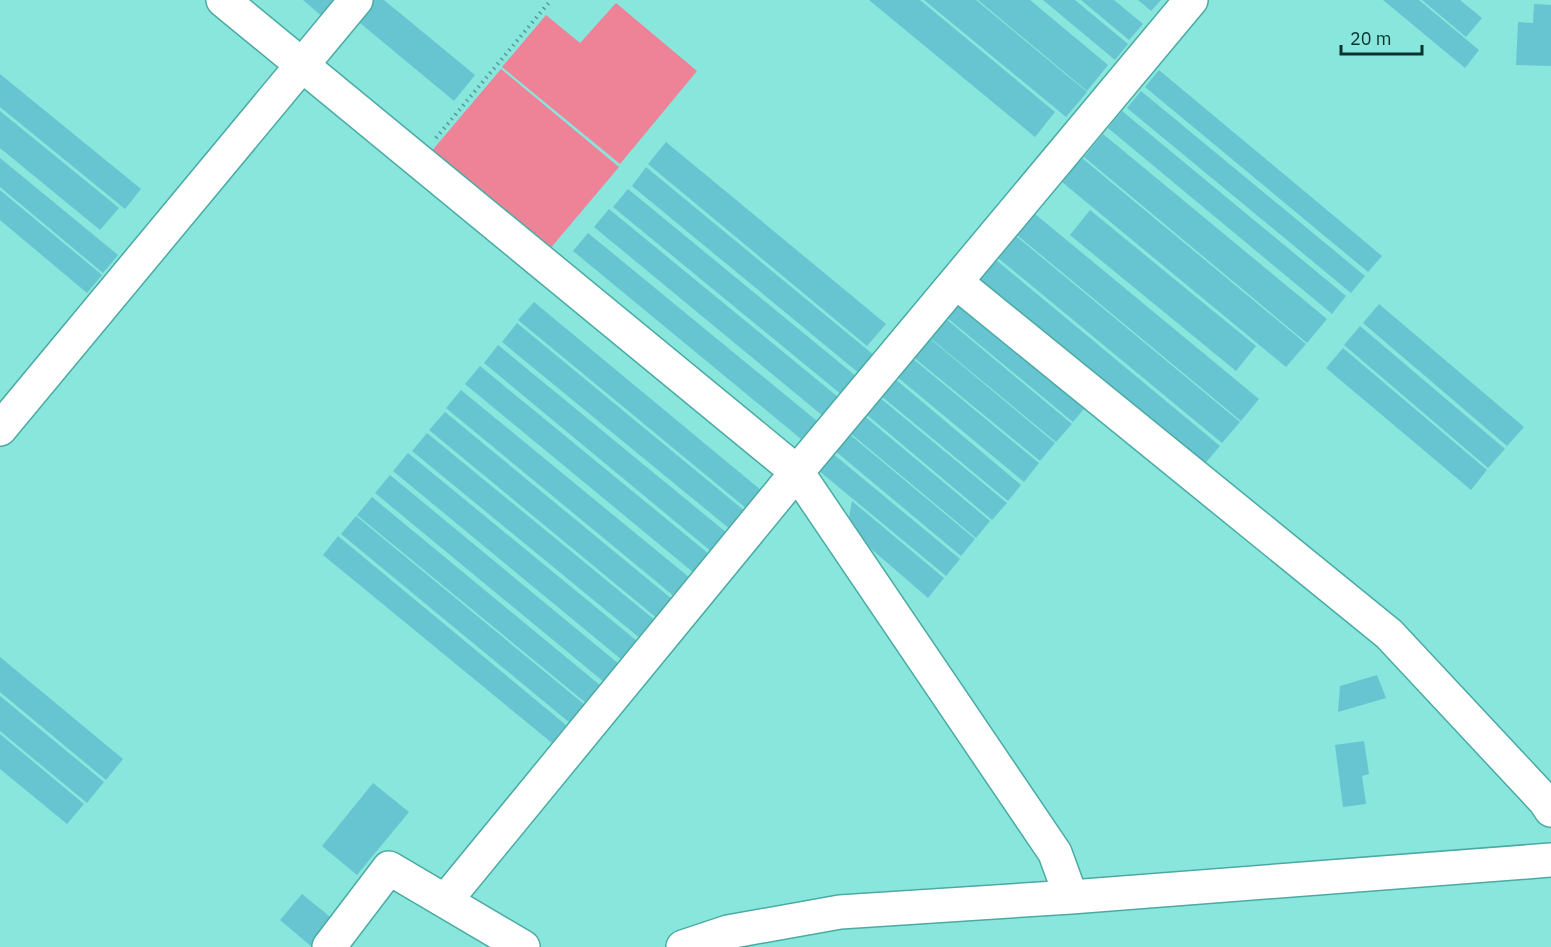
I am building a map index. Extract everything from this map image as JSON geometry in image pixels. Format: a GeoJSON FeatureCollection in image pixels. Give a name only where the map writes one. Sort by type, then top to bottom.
{"type":"FeatureCollection","features":[{"type":"Feature","properties":{"kind":"street"},"geometry":{"type":"LineString","coordinates":[[223,0],[797,472],[1055,853],[1071,897]]}},
{"type":"Feature","properties":{"kind":"street"},"geometry":{"type":"LineString","coordinates":[[0,429],[357,0]]}},
{"type":"Feature","properties":{"kind":"street"},"geometry":{"type":"LineString","coordinates":[[446,900],[797,472],[1191,0]]}},
{"type":"Feature","properties":{"kind":"street"},"geometry":{"type":"LineString","coordinates":[[956,282],[1389,634],[1551,810]]}},
{"type":"Feature","properties":{"kind":"street"},"geometry":{"type":"LineString","coordinates":[[682,947],[728,932],[840,912],[1071,897],[1551,860]]}},
{"type":"Feature","properties":{"kind":"street"},"geometry":{"type":"LineString","coordinates":[[329,947],[389,868],[523,947]]}},
{"type":"Feature","properties":{"kind":"path"},"geometry":{"type":"LineString","coordinates":[[417,161],[551,0]]}},
{"type":"Feature","properties":{"kind":"shaded area"},"geometry":{"type":"Polygon","coordinates":[[[616,3],[697,71],[620,164],[502,67],[546,15],[580,43],[616,3]]]}},
{"type":"Feature","properties":{"kind":"shaded area"},"geometry":{"type":"Polygon","coordinates":[[[501,69],[619,167],[549,250],[430,153],[501,69]]]}},
{"type":"Feature","properties":{"kind":"building"},"geometry":{"type":"Polygon","coordinates":[[[303,0],[340,0],[324,18],[303,0]]]}},
{"type":"Feature","properties":{"kind":"building"},"geometry":{"type":"Polygon","coordinates":[[[369,0],[384,0],[475,75],[454,101],[354,18],[369,0]]]}},
{"type":"Feature","properties":{"kind":"building"},"geometry":{"type":"Polygon","coordinates":[[[869,0],[920,0],[1055,112],[1035,137],[869,0]]]}},
{"type":"Feature","properties":{"kind":"building"},"geometry":{"type":"Polygon","coordinates":[[[924,0],[976,0],[1087,92],[1066,117],[924,0]]]}},
{"type":"Feature","properties":{"kind":"building"},"geometry":{"type":"Polygon","coordinates":[[[978,0],[1030,0],[1108,65],[1087,91],[978,0]]]}},
{"type":"Feature","properties":{"kind":"building"},"geometry":{"type":"Polygon","coordinates":[[[1043,0],[1075,0],[1128,44],[1115,60],[1043,0]]]}},
{"type":"Feature","properties":{"kind":"building"},"geometry":{"type":"Polygon","coordinates":[[[1081,0],[1114,0],[1143,24],[1129,40],[1081,0]]]}},
{"type":"Feature","properties":{"kind":"building"},"geometry":{"type":"Polygon","coordinates":[[[1138,0],[1161,0],[1151,11],[1138,0]]]}},
{"type":"Feature","properties":{"kind":"building"},"geometry":{"type":"Polygon","coordinates":[[[1383,0],[1419,0],[1479,50],[1465,68],[1383,0]]]}},
{"type":"Feature","properties":{"kind":"building"},"geometry":{"type":"Polygon","coordinates":[[[1422,0],[1460,0],[1482,18],[1466,37],[1422,0]]]}},
{"type":"Feature","properties":{"kind":"building"},"geometry":{"type":"Polygon","coordinates":[[[1534,4],[1551,5],[1551,66],[1516,65],[1518,22],[1533,23],[1534,4]]]}},
{"type":"Feature","properties":{"kind":"building"},"geometry":{"type":"Polygon","coordinates":[[[1159,70],[1382,256],[1368,272],[1145,87],[1159,70]]]}},
{"type":"Feature","properties":{"kind":"building"},"geometry":{"type":"Polygon","coordinates":[[[0,74],[141,189],[125,209],[0,107],[0,74]]]}},
{"type":"Feature","properties":{"kind":"building"},"geometry":{"type":"Polygon","coordinates":[[[1141,91],[1365,276],[1351,293],[1127,108],[1141,91]]]}},
{"type":"Feature","properties":{"kind":"building"},"geometry":{"type":"Polygon","coordinates":[[[0,111],[119,208],[100,230],[0,148],[0,111]]]}},
{"type":"Feature","properties":{"kind":"building"},"geometry":{"type":"Polygon","coordinates":[[[1122,111],[1346,296],[1332,314],[1108,128],[1122,111]]]}},
{"type":"Feature","properties":{"kind":"building"},"geometry":{"type":"Polygon","coordinates":[[[1103,134],[1327,319],[1307,343],[1084,157],[1103,134]]]}},
{"type":"Feature","properties":{"kind":"building"},"geometry":{"type":"Polygon","coordinates":[[[666,142],[886,324],[867,346],[648,164],[666,142]]]}},
{"type":"Feature","properties":{"kind":"building"},"geometry":{"type":"Polygon","coordinates":[[[0,158],[118,255],[103,273],[0,187],[0,158]]]}},
{"type":"Feature","properties":{"kind":"building"},"geometry":{"type":"Polygon","coordinates":[[[1082,158],[1306,344],[1286,367],[1062,182],[1082,158]]]}},
{"type":"Feature","properties":{"kind":"building"},"geometry":{"type":"Polygon","coordinates":[[[646,167],[875,356],[860,374],[632,186],[646,167]]]}},
{"type":"Feature","properties":{"kind":"building"},"geometry":{"type":"Polygon","coordinates":[[[628,189],[857,377],[842,395],[613,207],[628,189]]]}},
{"type":"Feature","properties":{"kind":"building"},"geometry":{"type":"Polygon","coordinates":[[[0,190],[102,275],[87,293],[0,220],[0,190]]]}},
{"type":"Feature","properties":{"kind":"building"},"geometry":{"type":"Polygon","coordinates":[[[609,209],[838,397],[823,416],[594,227],[609,209]]]}},
{"type":"Feature","properties":{"kind":"building"},"geometry":{"type":"Polygon","coordinates":[[[1029,209],[1259,399],[1241,421],[1011,230],[1029,209]]]}},
{"type":"Feature","properties":{"kind":"building"},"geometry":{"type":"Polygon","coordinates":[[[1090,210],[1256,346],[1236,371],[1070,235],[1090,210]]]}},
{"type":"Feature","properties":{"kind":"building"},"geometry":{"type":"Polygon","coordinates":[[[1010,231],[1240,422],[1222,443],[992,253],[1010,231]]]}},
{"type":"Feature","properties":{"kind":"building"},"geometry":{"type":"Polygon","coordinates":[[[588,233],[817,421],[801,439],[573,251],[588,233]]]}},
{"type":"Feature","properties":{"kind":"building"},"geometry":{"type":"Polygon","coordinates":[[[990,255],[1220,446],[1202,467],[972,277],[990,255]]]}},
{"type":"Feature","properties":{"kind":"building"},"geometry":{"type":"Polygon","coordinates":[[[961,298],[1088,404],[1073,422],[945,316],[961,298]]]}},
{"type":"Feature","properties":{"kind":"building"},"geometry":{"type":"Polygon","coordinates":[[[534,302],[762,491],[747,509],[518,320],[534,302]]]}},
{"type":"Feature","properties":{"kind":"building"},"geometry":{"type":"Polygon","coordinates":[[[1379,304],[1524,427],[1507,446],[1363,323],[1379,304]]]}},
{"type":"Feature","properties":{"kind":"building"},"geometry":{"type":"Polygon","coordinates":[[[945,318],[1072,424],[1056,442],[929,337],[945,318]]]}},
{"type":"Feature","properties":{"kind":"building"},"geometry":{"type":"Polygon","coordinates":[[[517,323],[746,512],[731,530],[502,342],[517,323]]]}},
{"type":"Feature","properties":{"kind":"building"},"geometry":{"type":"Polygon","coordinates":[[[1360,326],[1505,449],[1488,468],[1344,345],[1360,326]]]}},
{"type":"Feature","properties":{"kind":"building"},"geometry":{"type":"Polygon","coordinates":[[[928,337],[1055,443],[1040,461],[912,356],[928,337]]]}},
{"type":"Feature","properties":{"kind":"building"},"geometry":{"type":"Polygon","coordinates":[[[498,345],[727,533],[712,552],[484,363],[498,345]]]}},
{"type":"Feature","properties":{"kind":"building"},"geometry":{"type":"Polygon","coordinates":[[[1343,348],[1487,470],[1471,490],[1326,368],[1343,348]]]}},
{"type":"Feature","properties":{"kind":"building"},"geometry":{"type":"Polygon","coordinates":[[[912,358],[1039,463],[1024,482],[896,376],[912,358]]]}},
{"type":"Feature","properties":{"kind":"building"},"geometry":{"type":"Polygon","coordinates":[[[480,366],[709,554],[694,573],[465,384],[480,366]]]}},
{"type":"Feature","properties":{"kind":"building"},"geometry":{"type":"Polygon","coordinates":[[[894,378],[1021,485],[1008,501],[880,395],[894,378]]]}},
{"type":"Feature","properties":{"kind":"building"},"geometry":{"type":"Polygon","coordinates":[[[461,390],[690,578],[675,597],[446,408],[461,390]]]}},
{"type":"Feature","properties":{"kind":"building"},"geometry":{"type":"Polygon","coordinates":[[[879,397],[1007,503],[992,520],[866,414],[879,397]]]}},
{"type":"Feature","properties":{"kind":"building"},"geometry":{"type":"Polygon","coordinates":[[[445,412],[673,600],[658,619],[429,430],[445,412]]]}},
{"type":"Feature","properties":{"kind":"building"},"geometry":{"type":"Polygon","coordinates":[[[863,415],[990,521],[976,538],[849,432],[863,415]]]}},
{"type":"Feature","properties":{"kind":"building"},"geometry":{"type":"Polygon","coordinates":[[[427,433],[656,621],[641,639],[412,451],[427,433]]]}},
{"type":"Feature","properties":{"kind":"building"},"geometry":{"type":"Polygon","coordinates":[[[848,433],[975,539],[961,556],[834,450],[848,433]]]}},
{"type":"Feature","properties":{"kind":"building"},"geometry":{"type":"Polygon","coordinates":[[[408,453],[637,641],[622,660],[393,471],[408,453]]]}},
{"type":"Feature","properties":{"kind":"building"},"geometry":{"type":"Polygon","coordinates":[[[832,453],[960,559],[946,576],[818,470],[832,453]]]}},
{"type":"Feature","properties":{"kind":"building"},"geometry":{"type":"Polygon","coordinates":[[[390,475],[619,664],[604,682],[375,493],[390,475]]]}},
{"type":"Feature","properties":{"kind":"building"},"geometry":{"type":"Polygon","coordinates":[[[372,497],[601,686],[586,703],[357,515],[372,497]]]}},
{"type":"Feature","properties":{"kind":"building"},"geometry":{"type":"Polygon","coordinates":[[[852,501],[944,578],[928,598],[847,528],[852,501]]]}},
{"type":"Feature","properties":{"kind":"building"},"geometry":{"type":"Polygon","coordinates":[[[356,516],[585,705],[570,723],[341,534],[356,516]]]}},
{"type":"Feature","properties":{"kind":"building"},"geometry":{"type":"Polygon","coordinates":[[[338,536],[566,725],[552,743],[323,555],[338,536]]]}},
{"type":"Feature","properties":{"kind":"building"},"geometry":{"type":"Polygon","coordinates":[[[0,657],[123,759],[106,780],[0,692],[0,657]]]}},
{"type":"Feature","properties":{"kind":"building"},"geometry":{"type":"Polygon","coordinates":[[[1377,675],[1386,698],[1338,712],[1340,686],[1377,675]]]}},
{"type":"Feature","properties":{"kind":"building"},"geometry":{"type":"Polygon","coordinates":[[[0,696],[104,782],[87,803],[0,731],[0,696]]]}},
{"type":"Feature","properties":{"kind":"building"},"geometry":{"type":"Polygon","coordinates":[[[0,734],[84,804],[67,824],[0,769],[0,734]]]}},
{"type":"Feature","properties":{"kind":"building"},"geometry":{"type":"Polygon","coordinates":[[[1364,741],[1369,774],[1362,776],[1366,804],[1343,807],[1335,745],[1364,741]]]}},
{"type":"Feature","properties":{"kind":"building"},"geometry":{"type":"Polygon","coordinates":[[[373,783],[409,812],[357,875],[322,846],[373,783]]]}},
{"type":"Feature","properties":{"kind":"building"},"geometry":{"type":"Polygon","coordinates":[[[302,894],[334,920],[312,947],[280,920],[302,894]]]}}]}
